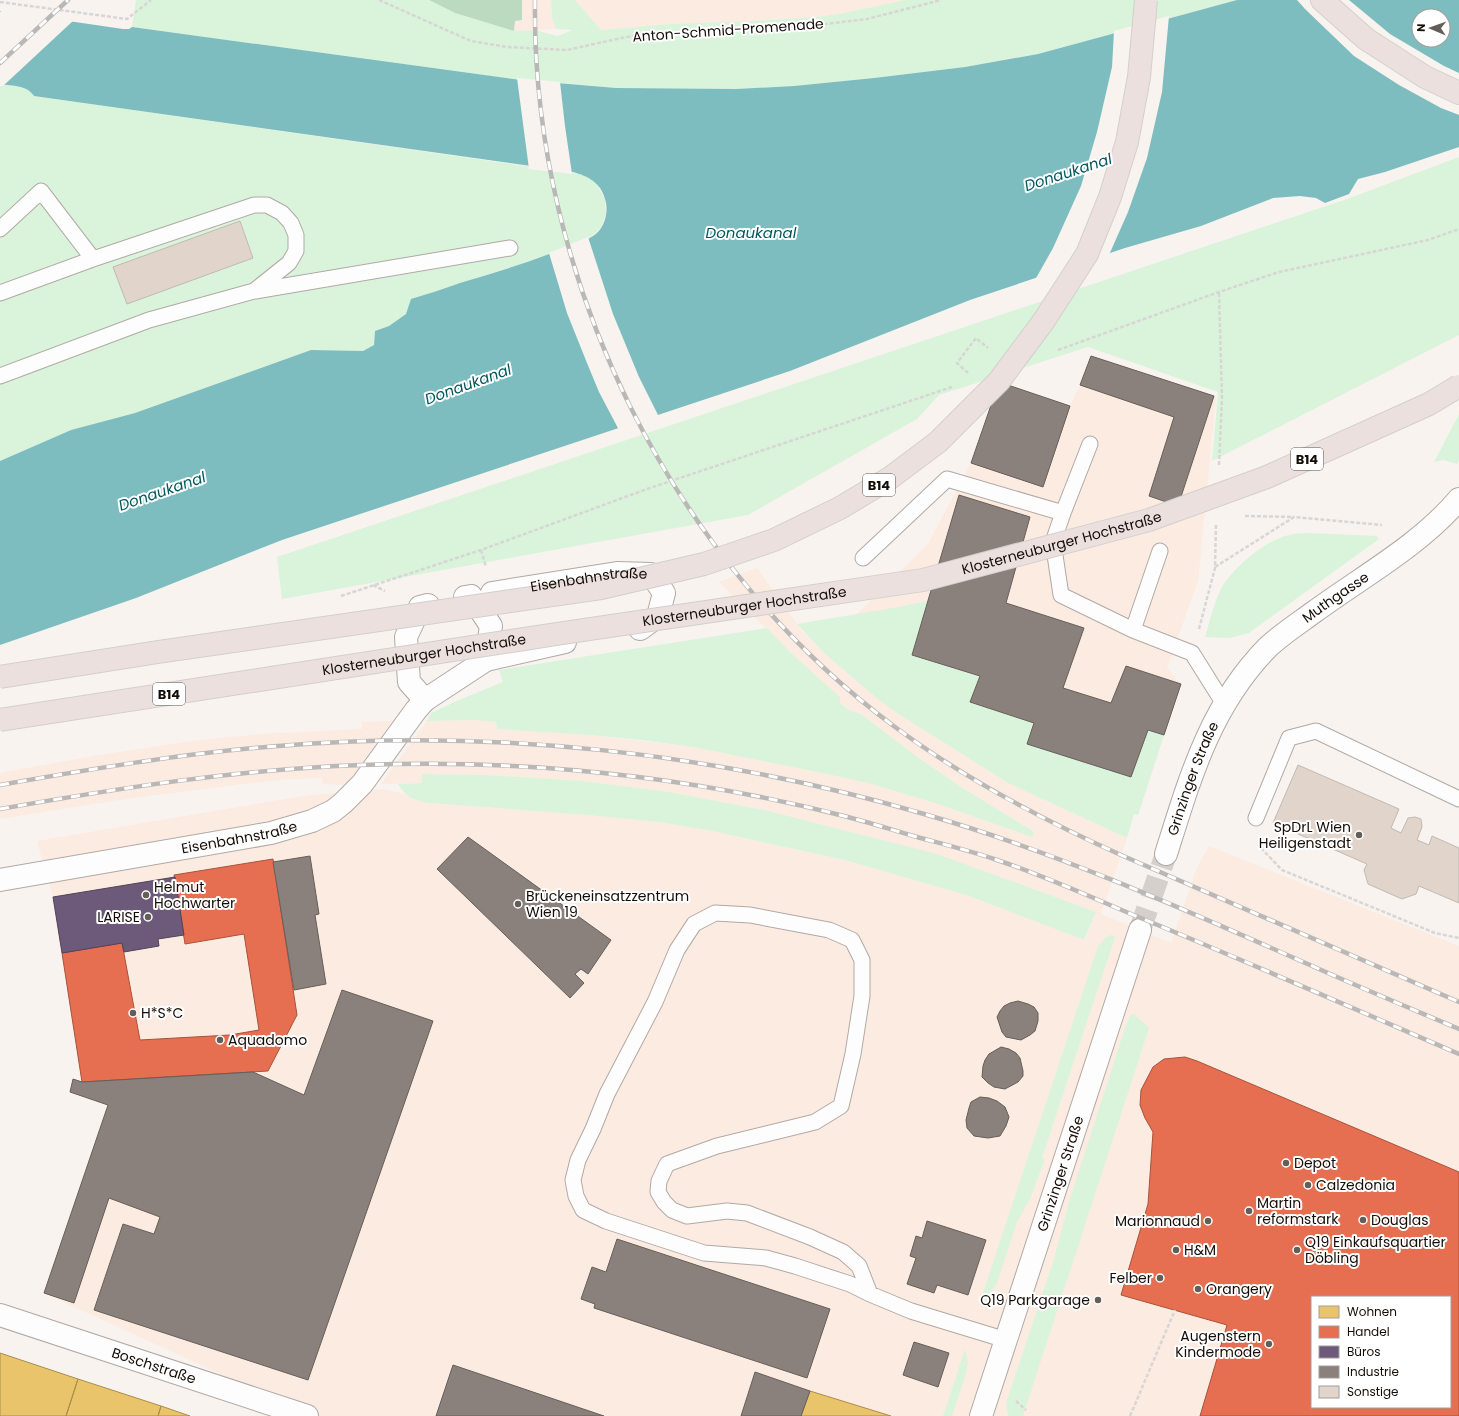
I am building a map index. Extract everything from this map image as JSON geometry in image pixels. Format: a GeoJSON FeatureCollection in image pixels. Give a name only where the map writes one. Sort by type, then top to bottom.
{"type":"FeatureCollection","features":[{"type":"Feature","properties":{"kind":"highway","name":"B14"},"geometry":{"type":"LineString","coordinates":[[0,677],[158,652],[601,588],[704,564],[774,540],[840,508],[890,478],[938,442],[999,380],[1043,322],[1086,254],[1110,197],[1127,142],[1139,77],[1146,0]]}},
{"type":"Feature","properties":{"kind":"highway"},"geometry":{"type":"LineString","coordinates":[[1322,0],[1366,39],[1425,77],[1459,93]]}},
{"type":"Feature","properties":{"kind":"highway","name":"Klosterneuburger Hochstraße"},"geometry":{"type":"LineString","coordinates":[[0,720],[563,633],[923,580],[1149,520],[1260,480],[1429,404],[1459,386]]}},
{"type":"Feature","properties":{"kind":"street","name":"Muthgasse"},"geometry":{"type":"LineString","coordinates":[[1224,704],[1242,678],[1269,647],[1293,627],[1347,588],[1400,553],[1455,512]]}},
{"type":"Feature","properties":{"kind":"street","name":"Eisenbahnstraße"},"geometry":{"type":"LineString","coordinates":[[0,880],[271,833],[312,821],[338,807],[362,784],[425,700],[486,660],[563,642],[641,629],[658,616],[664,593],[651,574],[617,574],[471,596],[420,607],[406,637],[409,682],[425,700]]}},
{"type":"Feature","properties":{"kind":"street"},"geometry":{"type":"LineString","coordinates":[[471,596],[491,626],[486,660]]}},
{"type":"Feature","properties":{"kind":"street","name":"Grinzinger Straße"},"geometry":{"type":"LineString","coordinates":[[1166,854],[1180,808],[1202,748],[1224,704]]}},
{"type":"Feature","properties":{"kind":"street","name":"Grinzinger Straße"},"geometry":{"type":"LineString","coordinates":[[981,1416],[1140,930]]}},
{"type":"Feature","properties":{"kind":"street","name":"Boschstraße"},"geometry":{"type":"LineString","coordinates":[[0,1315],[307,1416]]}},
{"type":"Feature","properties":{"kind":"lane"},"geometry":{"type":"LineString","coordinates":[[0,229],[41,192],[93,259]]}},
{"type":"Feature","properties":{"kind":"lane"},"geometry":{"type":"LineString","coordinates":[[0,293],[93,259],[254,205],[267,205],[282,213],[291,223],[296,235],[296,251],[289,263],[254,291]]}},
{"type":"Feature","properties":{"kind":"lane"},"geometry":{"type":"LineString","coordinates":[[0,376],[149,320],[254,291],[510,248]]}},
{"type":"Feature","properties":{"kind":"lane"},"geometry":{"type":"LineString","coordinates":[[1090,444],[1062,513],[1053,542],[1061,595],[1133,630],[1192,653],[1224,704]]}},
{"type":"Feature","properties":{"kind":"lane"},"geometry":{"type":"LineString","coordinates":[[863,558],[947,479],[1062,513]]}},
{"type":"Feature","properties":{"kind":"lane"},"geometry":{"type":"LineString","coordinates":[[1133,630],[1160,551]]}},
{"type":"Feature","properties":{"kind":"lane"},"geometry":{"type":"LineString","coordinates":[[1256,818],[1289,738],[1316,731],[1459,799]]}},
{"type":"Feature","properties":{"kind":"lane"},"geometry":{"type":"LineString","coordinates":[[870,1294],[859,1266],[843,1252],[810,1236],[747,1213],[727,1211],[687,1216],[672,1210],[664,1202],[658,1192],[659,1181],[667,1164],[717,1146],[815,1122],[841,1106],[853,1054],[862,996],[862,960],[852,940],[829,930],[750,915],[714,913],[694,924],[677,950],[655,1002],[607,1094],[593,1129],[578,1160],[573,1180],[576,1196],[583,1210],[606,1221],[704,1253],[766,1258],[850,1284],[870,1294],[911,1311],[1006,1340]]}},
{"type":"Feature","properties":{"kind":"path"},"geometry":{"type":"LineString","coordinates":[[0,2],[127,18],[151,0]]}},
{"type":"Feature","properties":{"kind":"path","name":"Anton-Schmid-Promenade"},"geometry":{"type":"LineString","coordinates":[[379,0],[471,40],[507,48],[567,50],[626,37],[700,30],[800,27],[867,19],[941,0]]}},
{"type":"Feature","properties":{"kind":"path"},"geometry":{"type":"LineString","coordinates":[[1052,352],[1279,272],[1428,240],[1459,229]]}},
{"type":"Feature","properties":{"kind":"path"},"geometry":{"type":"LineString","coordinates":[[966,372],[957,363],[976,338],[987,347]]}},
{"type":"Feature","properties":{"kind":"path"},"geometry":{"type":"LineString","coordinates":[[338,597],[481,550],[655,486],[956,386]]}},
{"type":"Feature","properties":{"kind":"path"},"geometry":{"type":"LineString","coordinates":[[1240,516],[1294,517],[1382,524]]}},
{"type":"Feature","properties":{"kind":"path"},"geometry":{"type":"LineString","coordinates":[[1214,568],[1294,517]]}},
{"type":"Feature","properties":{"kind":"path"},"geometry":{"type":"LineString","coordinates":[[1256,818],[1261,848],[1282,870],[1435,933],[1459,938]]}},
{"type":"Feature","properties":{"kind":"path"},"geometry":{"type":"LineString","coordinates":[[1130,1416],[1175,1310]]}},
{"type":"Feature","properties":{"kind":"path"},"geometry":{"type":"LineString","coordinates":[[1015,1399],[1026,1410]]}},
{"type":"Feature","properties":{"kind":"shaded area"},"geometry":{"type":"Polygon","coordinates":[[[522,0],[551,0],[552,17],[556,29],[514,31],[515,21],[522,20],[522,0]]]}},
{"type":"Feature","properties":{"kind":"shaded area"},"geometry":{"type":"Polygon","coordinates":[[[575,0],[905,0],[817,17],[670,24],[601,30],[575,0]]]}},
{"type":"Feature","properties":{"kind":"shaded area"},"geometry":{"type":"Polygon","coordinates":[[[1091,356],[1214,396],[1216,399],[1198,581],[1167,668],[1181,684],[1138,815],[1134,814],[845,626],[928,544],[971,463],[999,382],[1070,406],[1091,356]]]}},
{"type":"Feature","properties":{"kind":"shaded area"},"geometry":{"type":"Polygon","coordinates":[[[757,568],[802,631],[823,652],[880,701],[1008,783],[1127,838],[1101,914],[1171,943],[1197,867],[1209,846],[1459,946],[1459,1416],[312,1416],[44,1293],[108,1105],[70,1092],[73,1079],[82,1081],[53,897],[37,841],[303,796],[381,789],[405,794],[414,800],[429,803],[659,822],[712,831],[845,860],[966,895],[1085,940],[1096,912],[1017,884],[764,810],[669,792],[583,781],[486,775],[423,774],[422,783],[381,784],[427,721],[474,720],[496,722],[497,729],[589,735],[693,747],[827,774],[868,783],[935,803],[1032,837],[1034,832],[958,785],[919,758],[861,714],[849,710],[840,703],[840,697],[790,652],[719,582],[757,568]]]}},
{"type":"Feature","properties":{"kind":"shaded area"},"geometry":{"type":"Polygon","coordinates":[[[392,721],[347,785],[323,784],[322,778],[290,779],[112,801],[0,819],[0,773],[94,756],[192,741],[260,734],[362,729],[362,722],[392,721]]]}},
{"type":"Feature","properties":{"kind":"green space"},"geometry":{"type":"Polygon","coordinates":[[[136,0],[429,0],[455,13],[514,31],[535,30],[557,36],[573,30],[556,29],[552,17],[551,0],[575,0],[601,30],[670,24],[817,17],[905,0],[1237,0],[1038,54],[965,67],[794,86],[736,89],[616,88],[521,80],[132,27],[136,0]]]}},
{"type":"Feature","properties":{"kind":"green space"},"geometry":{"type":"Polygon","coordinates":[[[429,0],[522,0],[522,20],[515,21],[514,31],[455,13],[429,0]]]}},
{"type":"Feature","properties":{"kind":"green space"},"geometry":{"type":"Polygon","coordinates":[[[0,84],[23,88],[35,96],[581,174],[588,176],[596,183],[605,199],[606,214],[601,227],[596,233],[588,238],[549,255],[476,278],[406,314],[389,326],[375,331],[374,345],[363,351],[311,350],[135,413],[71,430],[0,461],[0,84]]]}},
{"type":"Feature","properties":{"kind":"green space"},"geometry":{"type":"Polygon","coordinates":[[[1459,157],[1459,335],[1212,461],[1218,392],[1088,347],[939,395],[917,419],[748,515],[282,599],[277,557],[1347,199],[1459,157]]]}},
{"type":"Feature","properties":{"kind":"green space"},"geometry":{"type":"Polygon","coordinates":[[[1459,414],[1459,461],[1457,464],[1443,460],[1434,462],[1459,414]]]}},
{"type":"Feature","properties":{"kind":"green space"},"geometry":{"type":"Polygon","coordinates":[[[1310,533],[1377,536],[1379,539],[1249,633],[1230,638],[1205,637],[1214,605],[1222,587],[1227,579],[1242,563],[1261,548],[1280,538],[1294,534],[1310,533]]]}},
{"type":"Feature","properties":{"kind":"green space"},"geometry":{"type":"Polygon","coordinates":[[[928,601],[912,655],[980,676],[970,702],[1034,723],[1027,744],[1131,777],[1148,730],[1164,735],[1138,815],[1134,814],[1127,838],[1008,783],[905,718],[880,701],[823,652],[797,624],[928,601]]]}},
{"type":"Feature","properties":{"kind":"green space"},"geometry":{"type":"Polygon","coordinates":[[[767,628],[790,652],[840,697],[840,703],[849,710],[861,714],[919,758],[958,785],[1034,832],[1032,837],[935,803],[868,783],[693,747],[589,735],[497,729],[496,722],[474,720],[427,721],[431,713],[503,682],[499,670],[767,628]]]}},
{"type":"Feature","properties":{"kind":"green space"},"geometry":{"type":"Polygon","coordinates":[[[422,774],[486,775],[583,781],[669,792],[764,810],[937,854],[1096,912],[1084,940],[966,895],[845,860],[712,831],[659,822],[418,801],[410,798],[398,784],[422,783],[422,774]]]}},
{"type":"Feature","properties":{"kind":"green space"},"geometry":{"type":"Polygon","coordinates":[[[1111,935],[1115,937],[1042,1158],[1045,1159],[1030,1199],[1017,1222],[997,1283],[986,1301],[979,1305],[1098,946],[1105,938],[1111,935]]]}},
{"type":"Feature","properties":{"kind":"green space"},"geometry":{"type":"Polygon","coordinates":[[[1134,1014],[1149,1028],[1023,1416],[1008,1416],[1006,1403],[1054,1259],[1069,1202],[1124,1031],[1130,1015],[1134,1014]]]}},
{"type":"Feature","properties":{"kind":"green space"},"geometry":{"type":"Polygon","coordinates":[[[965,1349],[968,1363],[965,1377],[952,1416],[943,1416],[965,1349]]]}},
{"type":"Feature","properties":{"kind":"water","name":"Donaukanal"},"geometry":{"type":"Polygon","coordinates":[[[1237,0],[1459,0],[1459,147],[1385,172],[1358,179],[1349,194],[1325,203],[1316,198],[1300,196],[1273,198],[1201,226],[1125,248],[970,300],[790,371],[282,540],[136,598],[0,645],[0,461],[71,430],[135,413],[311,350],[363,351],[374,345],[375,331],[389,326],[406,314],[411,299],[529,261],[587,239],[600,230],[606,218],[607,208],[603,193],[597,184],[589,178],[573,172],[34,96],[31,92],[24,88],[0,84],[0,11],[123,29],[129,29],[132,27],[521,80],[616,88],[736,89],[794,86],[965,67],[1038,54],[1237,0]]]}},
{"type":"Feature","properties":{"kind":"pier"},"geometry":{"type":"Polygon","coordinates":[[[1297,0],[1349,0],[1390,34],[1411,46],[1411,48],[1414,48],[1459,73],[1459,115],[1441,108],[1399,85],[1354,56],[1297,0]]]}},
{"type":"Feature","properties":{"kind":"pier"},"geometry":{"type":"Polygon","coordinates":[[[3,10],[74,20],[3,86],[0,86],[0,12],[3,10]]]}},
{"type":"Feature","properties":{"kind":"pier"},"geometry":{"type":"Polygon","coordinates":[[[1169,16],[1162,92],[1147,158],[1128,212],[1109,255],[1035,280],[1053,248],[1081,186],[1097,132],[1112,67],[1114,31],[1169,16]]]}},
{"type":"Feature","properties":{"kind":"pier"},"geometry":{"type":"Polygon","coordinates":[[[517,78],[560,82],[572,174],[529,169],[517,78]]]}},
{"type":"Feature","properties":{"kind":"pier"},"geometry":{"type":"Polygon","coordinates":[[[588,237],[613,314],[639,377],[659,417],[619,430],[599,392],[567,313],[549,253],[588,237]]]}},
{"type":"Feature","properties":{"kind":"building: Wohnen"},"geometry":{"type":"Polygon","coordinates":[[[0,1353],[78,1379],[66,1416],[0,1416],[0,1353]]]}},
{"type":"Feature","properties":{"kind":"building: Wohnen"},"geometry":{"type":"Polygon","coordinates":[[[78,1379],[161,1406],[158,1416],[66,1416],[78,1379]]]}},
{"type":"Feature","properties":{"kind":"building: Wohnen"},"geometry":{"type":"Polygon","coordinates":[[[810,1391],[891,1416],[801,1416],[810,1391]]]}},
{"type":"Feature","properties":{"kind":"building: Wohnen"},"geometry":{"type":"Polygon","coordinates":[[[161,1406],[190,1416],[158,1416],[161,1406]]]}},
{"type":"Feature","properties":{"kind":"building: Handel"},"geometry":{"type":"Polygon","coordinates":[[[273,859],[297,1015],[268,1071],[82,1082],[62,953],[122,943],[140,1040],[230,1035],[259,1030],[244,934],[185,944],[174,875],[273,859]]]}},
{"type":"Feature","properties":{"kind":"building: Handel","name":"Q19 Einkaufsquartier Döbling"},"geometry":{"type":"Polygon","coordinates":[[[1185,1057],[1197,1061],[1459,1172],[1459,1416],[1200,1416],[1227,1325],[1121,1295],[1148,1204],[1153,1132],[1140,1105],[1141,1090],[1153,1067],[1164,1059],[1185,1057]]]}},
{"type":"Feature","properties":{"kind":"building: Büros"},"geometry":{"type":"Polygon","coordinates":[[[175,877],[184,935],[158,939],[159,946],[124,952],[122,943],[62,953],[53,897],[175,877]]]}},
{"type":"Feature","properties":{"kind":"building: Industrie"},"geometry":{"type":"Polygon","coordinates":[[[1091,356],[1214,396],[1178,506],[1149,496],[1174,417],[1080,385],[1091,356]]]}},
{"type":"Feature","properties":{"kind":"building: Industrie"},"geometry":{"type":"Polygon","coordinates":[[[999,382],[1070,406],[1043,487],[971,463],[999,382]]]}},
{"type":"Feature","properties":{"kind":"building: Industrie"},"geometry":{"type":"Polygon","coordinates":[[[959,495],[1030,517],[1006,603],[1084,628],[1063,688],[1111,703],[1126,666],[1181,684],[1164,735],[1148,730],[1131,777],[1027,744],[1034,723],[970,702],[980,676],[912,655],[959,495]]]}},
{"type":"Feature","properties":{"kind":"building: Industrie","name":"Brückeneinsatzzentrum Wien 19"},"geometry":{"type":"Polygon","coordinates":[[[468,837],[611,940],[588,974],[581,969],[575,974],[584,983],[570,998],[437,869],[468,837]]]}},
{"type":"Feature","properties":{"kind":"building: Industrie"},"geometry":{"type":"Polygon","coordinates":[[[310,856],[319,914],[315,915],[326,984],[294,990],[273,862],[310,856]]]}},
{"type":"Feature","properties":{"kind":"building: Industrie"},"geometry":{"type":"Polygon","coordinates":[[[342,990],[433,1021],[308,1380],[94,1310],[123,1224],[154,1234],[160,1217],[109,1198],[74,1303],[44,1293],[108,1105],[70,1092],[73,1079],[82,1082],[253,1072],[304,1095],[342,990]]]}},
{"type":"Feature","properties":{"kind":"building: Industrie"},"geometry":{"type":"Polygon","coordinates":[[[1018,1001],[1034,1007],[1038,1013],[1038,1021],[1035,1031],[1021,1040],[1006,1037],[1002,1032],[997,1017],[1004,1006],[1018,1001]]]}},
{"type":"Feature","properties":{"kind":"building: Industrie"},"geometry":{"type":"Polygon","coordinates":[[[1001,1047],[1016,1053],[1020,1058],[1023,1071],[1023,1076],[1018,1082],[1005,1089],[994,1087],[982,1077],[985,1060],[989,1054],[1001,1047]]]}},
{"type":"Feature","properties":{"kind":"building: Industrie"},"geometry":{"type":"Polygon","coordinates":[[[980,1097],[997,1101],[1005,1107],[1009,1117],[1000,1136],[988,1138],[974,1136],[967,1128],[966,1120],[971,1102],[980,1097]]]}},
{"type":"Feature","properties":{"kind":"building: Industrie"},"geometry":{"type":"Polygon","coordinates":[[[927,1221],[986,1240],[968,1295],[937,1285],[934,1293],[907,1284],[916,1258],[910,1256],[916,1236],[922,1238],[927,1221]]]}},
{"type":"Feature","properties":{"kind":"building: Industrie"},"geometry":{"type":"Polygon","coordinates":[[[617,1239],[830,1309],[807,1378],[594,1308],[595,1304],[581,1299],[592,1267],[606,1272],[617,1239]]]}},
{"type":"Feature","properties":{"kind":"building: Industrie"},"geometry":{"type":"Polygon","coordinates":[[[914,1342],[949,1353],[938,1387],[903,1375],[914,1342]]]}},
{"type":"Feature","properties":{"kind":"building: Industrie"},"geometry":{"type":"Polygon","coordinates":[[[453,1365],[604,1416],[436,1416],[453,1365]]]}},
{"type":"Feature","properties":{"kind":"building: Industrie"},"geometry":{"type":"Polygon","coordinates":[[[755,1372],[810,1391],[801,1416],[741,1416],[755,1372]]]}},
{"type":"Feature","properties":{"kind":"building: Sonstige"},"geometry":{"type":"Polygon","coordinates":[[[240,221],[253,258],[127,304],[113,267],[240,221]]]}},
{"type":"Feature","properties":{"kind":"building: Sonstige","name":"SpDrL Wien Heiligenstadt"},"geometry":{"type":"Polygon","coordinates":[[[1298,765],[1399,809],[1391,828],[1401,833],[1408,818],[1415,817],[1421,819],[1422,827],[1417,840],[1429,845],[1432,836],[1459,848],[1459,903],[1419,886],[1416,894],[1402,899],[1368,884],[1364,870],[1367,864],[1273,823],[1298,765]]]}},
{"type":"Feature","properties":{"kind":"tunnel"},"geometry":{"type":"LineString","coordinates":[[1140,930],[1166,854]]}},
{"type":"Feature","properties":{"kind":"railway"},"geometry":{"type":"LineString","coordinates":[[0,63],[68,0]]}},
{"type":"Feature","properties":{"kind":"railway"},"geometry":{"type":"LineString","coordinates":[[535,0],[540,104],[558,208],[588,309],[630,406],[682,498],[744,583],[815,660],[895,727],[949,764],[1004,797],[1121,855],[1459,1002]]}},
{"type":"Feature","properties":{"kind":"railway"},"geometry":{"type":"LineString","coordinates":[[0,785],[173,757],[243,749],[359,741],[441,740],[523,744],[604,750],[685,761],[765,775],[845,793],[924,814],[1025,847],[1075,865],[1173,905],[1459,1029]]}},
{"type":"Feature","properties":{"kind":"railway"},"geometry":{"type":"LineString","coordinates":[[0,809],[135,787],[225,775],[316,767],[362,765],[483,765],[544,768],[604,773],[725,790],[853,818],[1014,866],[1213,948],[1459,1054]]}},
{"type":"Feature","properties":{"kind":"place","name":"SpDrL Wien Heiligenstadt"},"geometry":{"type":"Point","coordinates":[1359,835]}},
{"type":"Feature","properties":{"kind":"place","name":"Helmut Hochwarter"},"geometry":{"type":"Point","coordinates":[146,895]}},
{"type":"Feature","properties":{"kind":"place","name":"Brückeneinsatzzentrum Wien 19"},"geometry":{"type":"Point","coordinates":[518,904]}},
{"type":"Feature","properties":{"kind":"place","name":"LARISE"},"geometry":{"type":"Point","coordinates":[148,917]}},
{"type":"Feature","properties":{"kind":"place","name":"H*S*C"},"geometry":{"type":"Point","coordinates":[133,1013]}},
{"type":"Feature","properties":{"kind":"place","name":"Aquadomo"},"geometry":{"type":"Point","coordinates":[220,1040]}},
{"type":"Feature","properties":{"kind":"place","name":"Depot"},"geometry":{"type":"Point","coordinates":[1286,1163]}},
{"type":"Feature","properties":{"kind":"place","name":"Calzedonia"},"geometry":{"type":"Point","coordinates":[1308,1185]}},
{"type":"Feature","properties":{"kind":"place","name":"Martin reformstark"},"geometry":{"type":"Point","coordinates":[1249,1211]}},
{"type":"Feature","properties":{"kind":"place","name":"Douglas"},"geometry":{"type":"Point","coordinates":[1363,1220]}},
{"type":"Feature","properties":{"kind":"place","name":"Marionnaud"},"geometry":{"type":"Point","coordinates":[1208,1221]}},
{"type":"Feature","properties":{"kind":"place","name":"H&M"},"geometry":{"type":"Point","coordinates":[1176,1250]}},
{"type":"Feature","properties":{"kind":"place","name":"Q19 Einkaufsquartier Döbling"},"geometry":{"type":"Point","coordinates":[1297,1250]}},
{"type":"Feature","properties":{"kind":"place","name":"Felber"},"geometry":{"type":"Point","coordinates":[1160,1278]}},
{"type":"Feature","properties":{"kind":"place","name":"Orangery"},"geometry":{"type":"Point","coordinates":[1198,1289]}},
{"type":"Feature","properties":{"kind":"place","name":"Q19 Parkgarage"},"geometry":{"type":"Point","coordinates":[1098,1300]}},
{"type":"Feature","properties":{"kind":"place","name":"Augenstern Kindermode"},"geometry":{"type":"Point","coordinates":[1269,1344]}}]}
